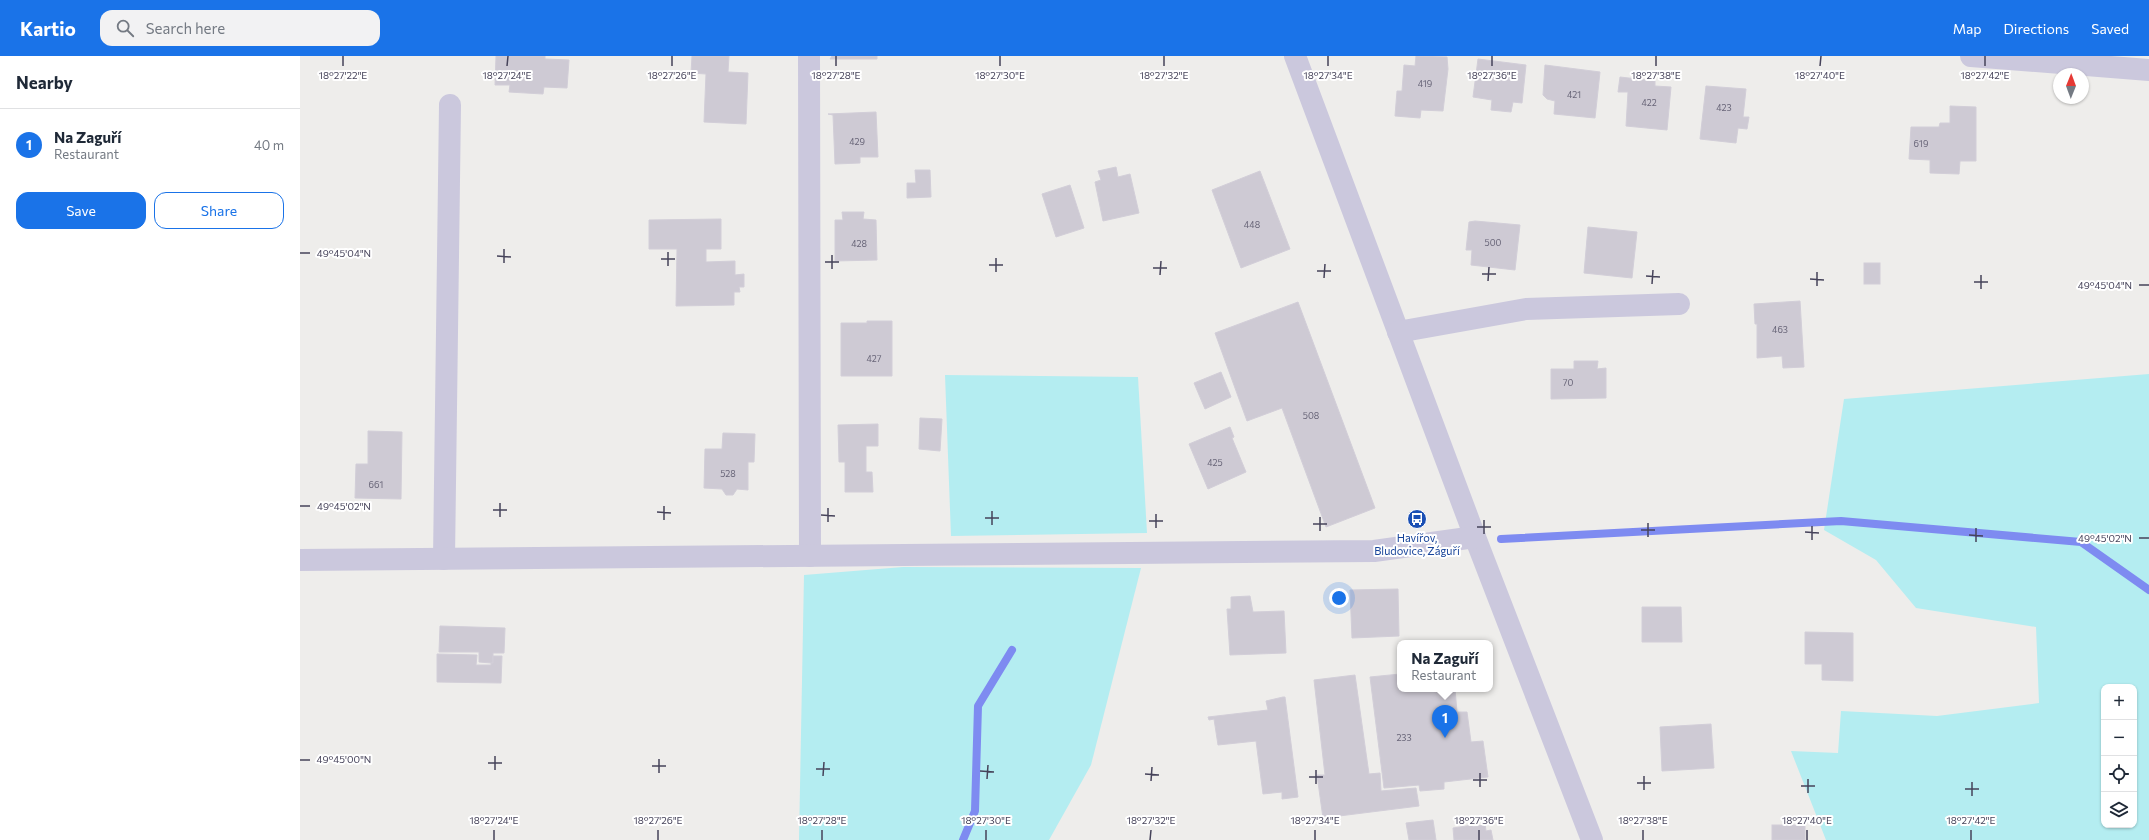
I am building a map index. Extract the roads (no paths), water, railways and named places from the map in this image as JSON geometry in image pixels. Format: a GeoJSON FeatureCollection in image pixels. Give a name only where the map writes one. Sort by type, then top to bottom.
{"type":"FeatureCollection","features":[{"type":"Feature","properties":{"kind":"street"},"geometry":{"type":"LineString","coordinates":[[809,56],[810,556]]}},
{"type":"Feature","properties":{"kind":"street"},"geometry":{"type":"LineString","coordinates":[[1295,56],[1475,538],[1592,840]]}},
{"type":"Feature","properties":{"kind":"street"},"geometry":{"type":"LineString","coordinates":[[1972,56],[2149,70]]}},
{"type":"Feature","properties":{"kind":"street"},"geometry":{"type":"LineString","coordinates":[[444,559],[450,105]]}},
{"type":"Feature","properties":{"kind":"street"},"geometry":{"type":"LineString","coordinates":[[1398,332],[1526,309],[1679,304]]}},
{"type":"Feature","properties":{"kind":"street"},"geometry":{"type":"LineString","coordinates":[[300,560],[1374,551],[1475,538]]}},
{"type":"Feature","properties":{"kind":"waterway"},"geometry":{"type":"LineString","coordinates":[[1501,539],[1841,521],[2081,542],[2149,590]]}},
{"type":"Feature","properties":{"kind":"waterway"},"geometry":{"type":"LineString","coordinates":[[963,840],[975,811],[978,706],[1012,650]]}},
{"type":"Feature","properties":{"kind":"place","name":"Havířov, Bludovice, Záguří"},"geometry":{"type":"Point","coordinates":[1417,519]}},
{"type":"Feature","properties":{"kind":"place","name":"Na Zaguří"},"geometry":{"type":"Point","coordinates":[1445,738]}}]}
